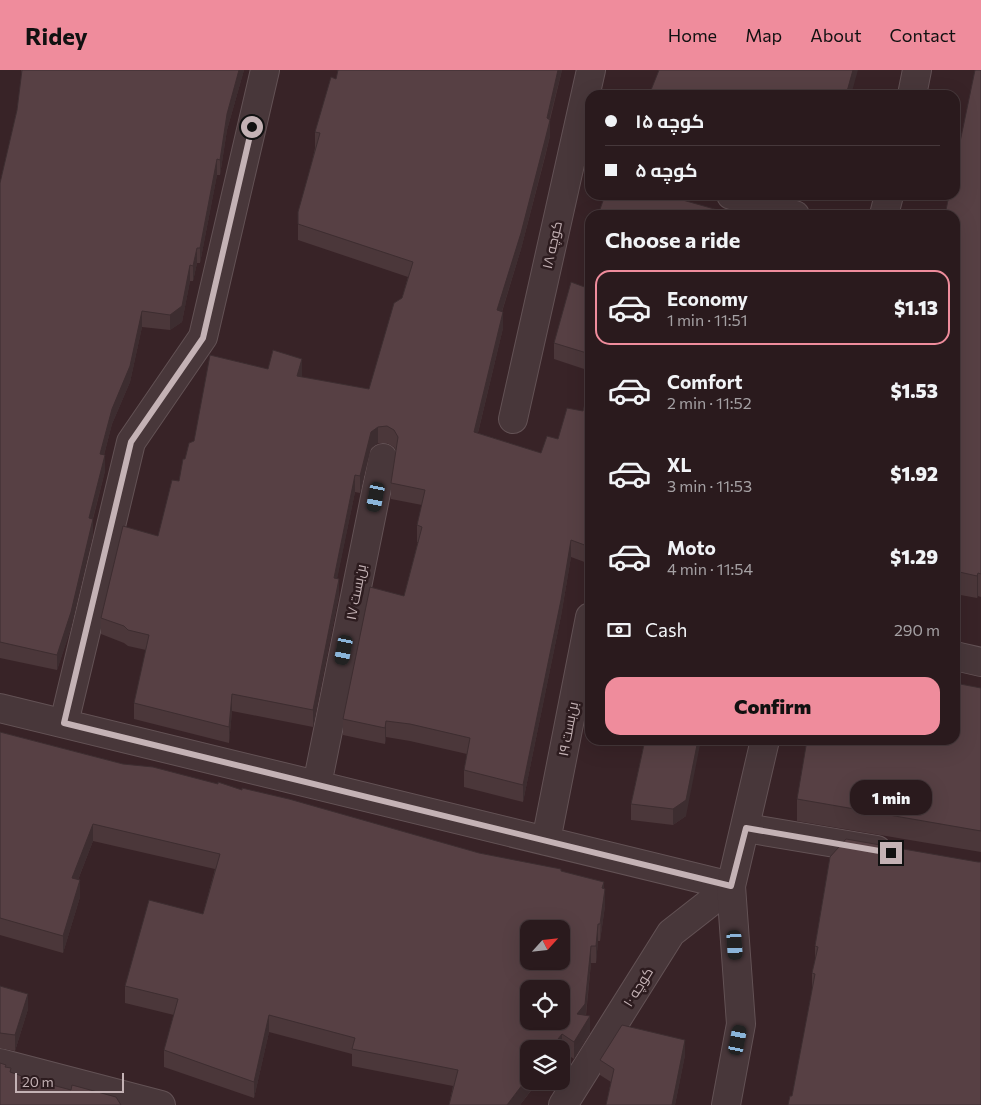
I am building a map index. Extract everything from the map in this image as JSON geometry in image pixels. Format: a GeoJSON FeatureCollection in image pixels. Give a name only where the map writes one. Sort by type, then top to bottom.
{"type":"FeatureCollection","features":[{"type":"Feature","properties":{"kind":"street"},"geometry":{"type":"LineString","coordinates":[[64,723],[131,442],[203,338],[265,70]]}},
{"type":"Feature","properties":{"kind":"street","name":"کوچه ۱۸"},"geometry":{"type":"LineString","coordinates":[[589,90],[591,70]]}},
{"type":"Feature","properties":{"kind":"street"},"geometry":{"type":"LineString","coordinates":[[913,90],[917,70]]}},
{"type":"Feature","properties":{"kind":"street","name":"کوچه ۱۸"},"geometry":{"type":"LineString","coordinates":[[513,419],[582,149],[585,123]]}},
{"type":"Feature","properties":{"kind":"street"},"geometry":{"type":"LineString","coordinates":[[747,200],[779,210]]}},
{"type":"Feature","properties":{"kind":"street","name":"بن‌بست ۱۷"},"geometry":{"type":"LineString","coordinates":[[317,785],[384,458]]}},
{"type":"Feature","properties":{"kind":"street","name":"بن‌بست ۱۹"},"geometry":{"type":"LineString","coordinates":[[546,840],[585,643]]}},
{"type":"Feature","properties":{"kind":"street"},"geometry":{"type":"LineString","coordinates":[[960,657],[981,662]]}},
{"type":"Feature","properties":{"kind":"street"},"geometry":{"type":"LineString","coordinates":[[0,708],[731,886]]}},
{"type":"Feature","properties":{"kind":"street"},"geometry":{"type":"LineString","coordinates":[[726,1105],[741,1024],[731,886],[764,745]]}},
{"type":"Feature","properties":{"kind":"street"},"geometry":{"type":"LineString","coordinates":[[746,828],[901,854]]}},
{"type":"Feature","properties":{"kind":"street","name":"کوچه ۱۰"},"geometry":{"type":"LineString","coordinates":[[563,1105],[671,933],[731,886]]}},
{"type":"Feature","properties":{"kind":"street"},"geometry":{"type":"LineString","coordinates":[[0,1063],[155,1104]]}},
{"type":"Feature","properties":{"kind":"building"},"geometry":{"type":"Polygon","coordinates":[[[22,70],[239,70],[227,114],[220,160],[217,159],[200,248],[197,248],[193,266],[190,265],[182,306],[170,315],[142,311],[130,366],[112,409],[100,454],[105,455],[89,518],[93,519],[71,612],[57,655],[0,642],[0,183],[17,110],[22,70]]]}},
{"type":"Feature","properties":{"kind":"building"},"geometry":{"type":"Polygon","coordinates":[[[338,70],[558,70],[547,118],[550,120],[545,140],[521,233],[497,310],[503,312],[474,432],[541,453],[547,436],[558,439],[567,408],[583,411],[585,404],[585,545],[571,540],[561,600],[523,785],[464,770],[470,738],[410,724],[386,721],[385,728],[343,719],[370,587],[404,596],[422,527],[417,525],[425,490],[391,483],[398,437],[394,430],[387,426],[378,427],[371,432],[360,476],[355,475],[334,578],[339,579],[313,710],[232,694],[229,727],[134,703],[149,635],[128,630],[124,626],[101,618],[123,526],[158,536],[172,480],[179,481],[183,459],[185,459],[189,443],[194,441],[210,355],[268,369],[273,350],[302,359],[297,376],[369,389],[394,303],[402,298],[413,262],[298,224],[298,212],[320,133],[315,132],[331,77],[336,79],[338,70]]]}},
{"type":"Feature","properties":{"kind":"building"},"geometry":{"type":"Polygon","coordinates":[[[659,70],[853,70],[847,90],[651,90],[659,70]]]}},
{"type":"Feature","properties":{"kind":"building"},"geometry":{"type":"Polygon","coordinates":[[[975,70],[981,70],[981,574],[978,573],[977,576],[960,572],[960,210],[946,210],[948,200],[960,200],[960,142],[975,70]]]}},
{"type":"Feature","properties":{"kind":"building"},"geometry":{"type":"Polygon","coordinates":[[[603,200],[683,200],[718,210],[600,210],[603,200]]]}},
{"type":"Feature","properties":{"kind":"building"},"geometry":{"type":"Polygon","coordinates":[[[571,282],[585,287],[585,352],[554,343],[571,282]]]}},
{"type":"Feature","properties":{"kind":"building"},"geometry":{"type":"Polygon","coordinates":[[[960,684],[981,688],[981,831],[797,799],[806,745],[960,745],[960,684]]]}},
{"type":"Feature","properties":{"kind":"building"},"geometry":{"type":"Polygon","coordinates":[[[0,732],[123,764],[153,767],[218,784],[218,782],[242,790],[242,788],[289,799],[479,853],[561,869],[561,871],[604,882],[602,888],[605,889],[596,946],[591,946],[585,1004],[577,1014],[590,1016],[574,1042],[562,1034],[557,1040],[520,1040],[520,1088],[507,1105],[449,1105],[458,1070],[352,1049],[355,1038],[269,1015],[254,1082],[164,1050],[178,999],[125,986],[149,900],[203,914],[220,854],[93,824],[72,878],[80,880],[63,936],[0,918],[0,732]]]}},
{"type":"Feature","properties":{"kind":"building"},"geometry":{"type":"Polygon","coordinates":[[[644,745],[697,745],[686,800],[673,809],[631,804],[644,745]]]}},
{"type":"Feature","properties":{"kind":"building"},"geometry":{"type":"Polygon","coordinates":[[[846,839],[981,862],[981,1105],[788,1105],[790,1096],[792,1096],[815,974],[812,973],[818,947],[815,946],[830,857],[846,839]]]}},
{"type":"Feature","properties":{"kind":"building"},"geometry":{"type":"Polygon","coordinates":[[[0,986],[28,994],[15,1035],[0,1033],[0,986]]]}},
{"type":"Feature","properties":{"kind":"building"},"geometry":{"type":"Polygon","coordinates":[[[622,1025],[685,1040],[672,1105],[606,1105],[614,1069],[600,1060],[622,1025]]]}},
{"type":"Feature","properties":{"kind":"building"},"geometry":{"type":"Polygon","coordinates":[[[0,1063],[6,1065],[5,1067],[11,1068],[10,1072],[37,1081],[71,1090],[72,1085],[116,1097],[121,1105],[0,1105],[0,1063]]]}},
{"type":"Feature","properties":{"kind":"route"},"geometry":{"type":"LineString","coordinates":[[252,127],[203,338],[131,442],[64,723],[731,886],[746,828],[891,853]]}}]}
